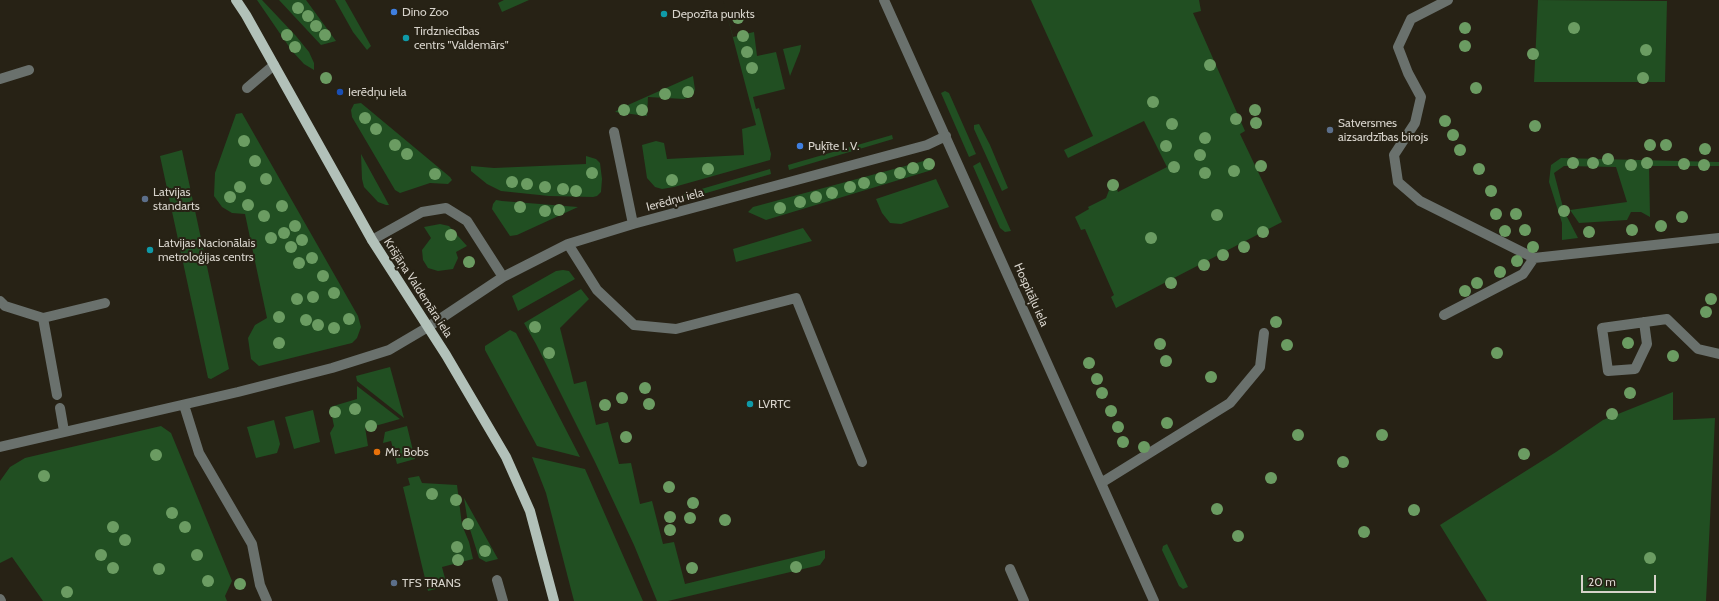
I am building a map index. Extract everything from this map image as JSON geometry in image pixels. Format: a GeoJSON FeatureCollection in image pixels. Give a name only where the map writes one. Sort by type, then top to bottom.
{"type":"FeatureCollection","features":[{"type":"Feature","properties":{"kind":"main road","name":"Krišjāņa Valdemāra iela"},"geometry":{"type":"LineString","coordinates":[[236,0],[372,240],[446,356],[506,457],[530,511],[554,601]]}},
{"type":"Feature","properties":{"kind":"street","name":"Hospitāļu iela"},"geometry":{"type":"LineString","coordinates":[[884,0],[1154,601]]}},
{"type":"Feature","properties":{"kind":"street"},"geometry":{"type":"LineString","coordinates":[[1448,0],[1411,20],[1398,47],[1408,73],[1421,97],[1415,123],[1394,155],[1398,182],[1420,201],[1534,258],[1719,238]]}},
{"type":"Feature","properties":{"kind":"street"},"geometry":{"type":"LineString","coordinates":[[247,88],[274,65]]}},
{"type":"Feature","properties":{"kind":"street"},"geometry":{"type":"LineString","coordinates":[[0,79],[29,70]]}},
{"type":"Feature","properties":{"kind":"street"},"geometry":{"type":"LineString","coordinates":[[614,132],[633,224]]}},
{"type":"Feature","properties":{"kind":"street","name":"Ierēdņu iela"},"geometry":{"type":"LineString","coordinates":[[0,447],[64,431],[184,405],[332,368],[389,350],[428,327],[503,277],[568,244],[633,224],[927,145],[946,136]]}},
{"type":"Feature","properties":{"kind":"street"},"geometry":{"type":"LineString","coordinates":[[372,240],[422,212],[446,208],[467,221],[503,277]]}},
{"type":"Feature","properties":{"kind":"street"},"geometry":{"type":"LineString","coordinates":[[568,244],[597,290],[634,325],[676,329],[796,298],[862,462]]}},
{"type":"Feature","properties":{"kind":"street"},"geometry":{"type":"LineString","coordinates":[[1444,315],[1523,274],[1534,258]]}},
{"type":"Feature","properties":{"kind":"street"},"geometry":{"type":"LineString","coordinates":[[0,301],[5,306],[43,318],[105,303]]}},
{"type":"Feature","properties":{"kind":"street"},"geometry":{"type":"LineString","coordinates":[[43,318],[57,395]]}},
{"type":"Feature","properties":{"kind":"street"},"geometry":{"type":"LineString","coordinates":[[1644,322],[1647,344],[1635,369],[1608,371],[1602,328],[1644,322],[1667,320],[1698,349],[1719,354]]}},
{"type":"Feature","properties":{"kind":"street"},"geometry":{"type":"LineString","coordinates":[[1101,483],[1230,403],[1260,368],[1264,333]]}},
{"type":"Feature","properties":{"kind":"street"},"geometry":{"type":"LineString","coordinates":[[184,405],[199,453],[252,544],[260,585],[267,601]]}},
{"type":"Feature","properties":{"kind":"street"},"geometry":{"type":"LineString","coordinates":[[60,408],[64,431]]}},
{"type":"Feature","properties":{"kind":"street"},"geometry":{"type":"LineString","coordinates":[[1010,569],[1024,601]]}},
{"type":"Feature","properties":{"kind":"street"},"geometry":{"type":"LineString","coordinates":[[497,580],[503,601]]}},
{"type":"Feature","properties":{"kind":"green space"},"geometry":{"type":"Polygon","coordinates":[[[257,0],[262,0],[296,36],[309,52],[314,63],[314,70],[304,64],[292,51],[257,0]]]}},
{"type":"Feature","properties":{"kind":"green space"},"geometry":{"type":"Polygon","coordinates":[[[279,0],[306,0],[336,41],[321,45],[279,0]]]}},
{"type":"Feature","properties":{"kind":"green space"},"geometry":{"type":"Polygon","coordinates":[[[335,0],[345,0],[371,46],[367,50],[353,32],[335,0]]]}},
{"type":"Feature","properties":{"kind":"green space"},"geometry":{"type":"Polygon","coordinates":[[[504,0],[529,0],[502,12],[498,3],[504,0]]]}},
{"type":"Feature","properties":{"kind":"green space"},"geometry":{"type":"Polygon","coordinates":[[[723,0],[733,37],[754,32],[757,56],[776,52],[785,89],[753,97],[756,109],[759,108],[771,154],[770,160],[674,187],[662,189],[655,187],[647,178],[642,145],[656,141],[664,143],[667,159],[744,155],[742,129],[756,125],[723,0]]]}},
{"type":"Feature","properties":{"kind":"green space"},"geometry":{"type":"Polygon","coordinates":[[[1031,0],[1199,0],[1201,11],[1193,13],[1245,131],[1240,134],[1282,222],[1116,308],[1111,297],[1114,295],[1085,229],[1081,230],[1075,217],[1089,209],[1088,207],[1106,198],[1111,185],[1115,183],[1118,192],[1167,167],[1144,121],[1068,158],[1064,150],[1093,136],[1031,0]]]}},
{"type":"Feature","properties":{"kind":"green space"},"geometry":{"type":"Polygon","coordinates":[[[1538,0],[1667,1],[1665,82],[1534,82],[1538,0]]]}},
{"type":"Feature","properties":{"kind":"green space"},"geometry":{"type":"Polygon","coordinates":[[[801,45],[800,51],[790,76],[783,49],[801,45]]]}},
{"type":"Feature","properties":{"kind":"green space"},"geometry":{"type":"Polygon","coordinates":[[[693,76],[695,90],[692,96],[684,99],[648,97],[647,116],[615,112],[619,109],[693,76]]]}},
{"type":"Feature","properties":{"kind":"green space"},"geometry":{"type":"Polygon","coordinates":[[[945,91],[949,93],[976,154],[969,157],[941,93],[945,91]]]}},
{"type":"Feature","properties":{"kind":"green space"},"geometry":{"type":"Polygon","coordinates":[[[361,103],[452,180],[448,184],[430,183],[400,193],[395,190],[352,117],[351,110],[354,104],[361,103]]]}},
{"type":"Feature","properties":{"kind":"green space"},"geometry":{"type":"Polygon","coordinates":[[[242,113],[358,316],[361,327],[357,338],[352,343],[259,366],[251,359],[248,338],[255,325],[267,318],[245,214],[232,213],[222,207],[214,196],[215,173],[236,114],[242,113]]]}},
{"type":"Feature","properties":{"kind":"green space"},"geometry":{"type":"Polygon","coordinates":[[[979,124],[990,145],[1008,188],[1002,191],[974,129],[974,125],[979,124]]]}},
{"type":"Feature","properties":{"kind":"green space"},"geometry":{"type":"Polygon","coordinates":[[[892,135],[893,139],[789,170],[788,165],[892,135]]]}},
{"type":"Feature","properties":{"kind":"green space"},"geometry":{"type":"Polygon","coordinates":[[[182,150],[229,369],[211,379],[208,378],[160,156],[182,150]]]}},
{"type":"Feature","properties":{"kind":"green space"},"geometry":{"type":"Polygon","coordinates":[[[361,154],[389,205],[378,202],[364,187],[362,179],[361,154]]]}},
{"type":"Feature","properties":{"kind":"green space"},"geometry":{"type":"Polygon","coordinates":[[[586,156],[596,159],[600,163],[602,179],[601,192],[597,196],[593,197],[549,196],[501,191],[487,184],[471,171],[471,166],[494,168],[586,164],[586,156]]]}},
{"type":"Feature","properties":{"kind":"green space"},"geometry":{"type":"Polygon","coordinates":[[[1561,158],[1719,162],[1719,166],[1649,166],[1650,217],[1641,212],[1631,212],[1627,220],[1579,223],[1570,210],[1627,202],[1616,167],[1564,166],[1554,173],[1564,211],[1578,238],[1562,240],[1562,223],[1549,182],[1551,165],[1561,158]]]}},
{"type":"Feature","properties":{"kind":"green space"},"geometry":{"type":"Polygon","coordinates":[[[931,159],[932,170],[766,220],[748,212],[753,207],[931,159]]]}},
{"type":"Feature","properties":{"kind":"green space"},"geometry":{"type":"Polygon","coordinates":[[[980,162],[1011,231],[1005,232],[1000,228],[973,166],[980,162]]]}},
{"type":"Feature","properties":{"kind":"green space"},"geometry":{"type":"Polygon","coordinates":[[[770,169],[771,174],[686,199],[667,199],[770,169]]]}},
{"type":"Feature","properties":{"kind":"green space"},"geometry":{"type":"Polygon","coordinates":[[[936,179],[949,207],[901,224],[890,223],[882,213],[876,199],[936,179]]]}},
{"type":"Feature","properties":{"kind":"green space"},"geometry":{"type":"Polygon","coordinates":[[[496,200],[578,207],[517,235],[510,236],[492,209],[496,200]]]}},
{"type":"Feature","properties":{"kind":"green space"},"geometry":{"type":"Polygon","coordinates":[[[440,224],[449,226],[467,246],[456,252],[458,258],[453,269],[438,271],[428,268],[423,260],[422,250],[431,238],[424,227],[440,224]]]}},
{"type":"Feature","properties":{"kind":"green space"},"geometry":{"type":"Polygon","coordinates":[[[803,228],[812,241],[736,262],[733,249],[803,228]]]}},
{"type":"Feature","properties":{"kind":"green space"},"geometry":{"type":"Polygon","coordinates":[[[556,271],[569,271],[575,279],[518,311],[512,296],[556,271]]]}},
{"type":"Feature","properties":{"kind":"green space"},"geometry":{"type":"Polygon","coordinates":[[[581,289],[589,299],[560,328],[574,384],[586,381],[596,425],[608,422],[619,464],[631,463],[640,504],[652,501],[663,544],[674,542],[685,584],[825,550],[825,558],[820,565],[668,601],[657,601],[634,545],[595,462],[524,323],[581,289]]]}},
{"type":"Feature","properties":{"kind":"green space"},"geometry":{"type":"Polygon","coordinates":[[[510,330],[516,333],[580,457],[537,446],[485,350],[485,346],[510,330]]]}},
{"type":"Feature","properties":{"kind":"green space"},"geometry":{"type":"Polygon","coordinates":[[[390,367],[404,418],[357,381],[356,376],[390,367]]]}},
{"type":"Feature","properties":{"kind":"green space"},"geometry":{"type":"Polygon","coordinates":[[[357,386],[400,419],[375,426],[374,424],[365,427],[368,446],[335,454],[330,433],[334,426],[330,407],[357,399],[357,386]]]}},
{"type":"Feature","properties":{"kind":"green space"},"geometry":{"type":"Polygon","coordinates":[[[1673,392],[1673,420],[1715,418],[1706,601],[1487,601],[1440,525],[1556,452],[1603,420],[1673,392]]]}},
{"type":"Feature","properties":{"kind":"green space"},"geometry":{"type":"Polygon","coordinates":[[[313,410],[320,442],[294,449],[285,417],[313,410]]]}},
{"type":"Feature","properties":{"kind":"green space"},"geometry":{"type":"Polygon","coordinates":[[[274,420],[280,444],[277,453],[256,458],[247,427],[274,420]]]}},
{"type":"Feature","properties":{"kind":"green space"},"geometry":{"type":"Polygon","coordinates":[[[161,426],[171,433],[232,581],[225,596],[227,601],[43,601],[12,557],[0,563],[0,481],[10,467],[25,458],[161,426]]]}},
{"type":"Feature","properties":{"kind":"green space"},"geometry":{"type":"Polygon","coordinates":[[[407,426],[415,459],[397,464],[391,441],[383,443],[385,432],[407,426]]]}},
{"type":"Feature","properties":{"kind":"green space"},"geometry":{"type":"Polygon","coordinates":[[[532,457],[585,469],[643,601],[574,601],[546,493],[532,457]]]}},
{"type":"Feature","properties":{"kind":"green space"},"geometry":{"type":"Polygon","coordinates":[[[419,476],[422,483],[457,485],[462,525],[469,542],[473,559],[442,567],[447,586],[428,591],[403,487],[410,485],[408,478],[419,476]]]}},
{"type":"Feature","properties":{"kind":"green space"},"geometry":{"type":"Polygon","coordinates":[[[464,498],[498,559],[486,562],[479,558],[468,523],[464,498]]]}},
{"type":"Feature","properties":{"kind":"green space"},"geometry":{"type":"Polygon","coordinates":[[[1167,544],[1188,587],[1183,589],[1179,586],[1162,550],[1163,546],[1167,544]]]}},
{"type":"Feature","properties":{"kind":"place","name":"Dino Zoo"},"geometry":{"type":"Point","coordinates":[394,12]}},
{"type":"Feature","properties":{"kind":"place","name":"Depozīta punkts"},"geometry":{"type":"Point","coordinates":[664,14]}},
{"type":"Feature","properties":{"kind":"place","name":"Tirdzniecības centrs \"Valdemārs\""},"geometry":{"type":"Point","coordinates":[406,38]}},
{"type":"Feature","properties":{"kind":"place","name":"Ierēdņu iela"},"geometry":{"type":"Point","coordinates":[340,92]}},
{"type":"Feature","properties":{"kind":"place","name":"Satversmes aizsardzības birojs"},"geometry":{"type":"Point","coordinates":[1330,130]}},
{"type":"Feature","properties":{"kind":"place","name":"Puķīte I. V."},"geometry":{"type":"Point","coordinates":[800,146]}},
{"type":"Feature","properties":{"kind":"place","name":"Latvijas standarts"},"geometry":{"type":"Point","coordinates":[145,199]}},
{"type":"Feature","properties":{"kind":"place","name":"Latvijas Nacionālais metroloģijas centrs"},"geometry":{"type":"Point","coordinates":[150,250]}},
{"type":"Feature","properties":{"kind":"place","name":"LVRTC"},"geometry":{"type":"Point","coordinates":[750,404]}},
{"type":"Feature","properties":{"kind":"place","name":"Mr. Bobs"},"geometry":{"type":"Point","coordinates":[377,452]}},
{"type":"Feature","properties":{"kind":"place","name":"TFS TRANS"},"geometry":{"type":"Point","coordinates":[394,583]}}]}
